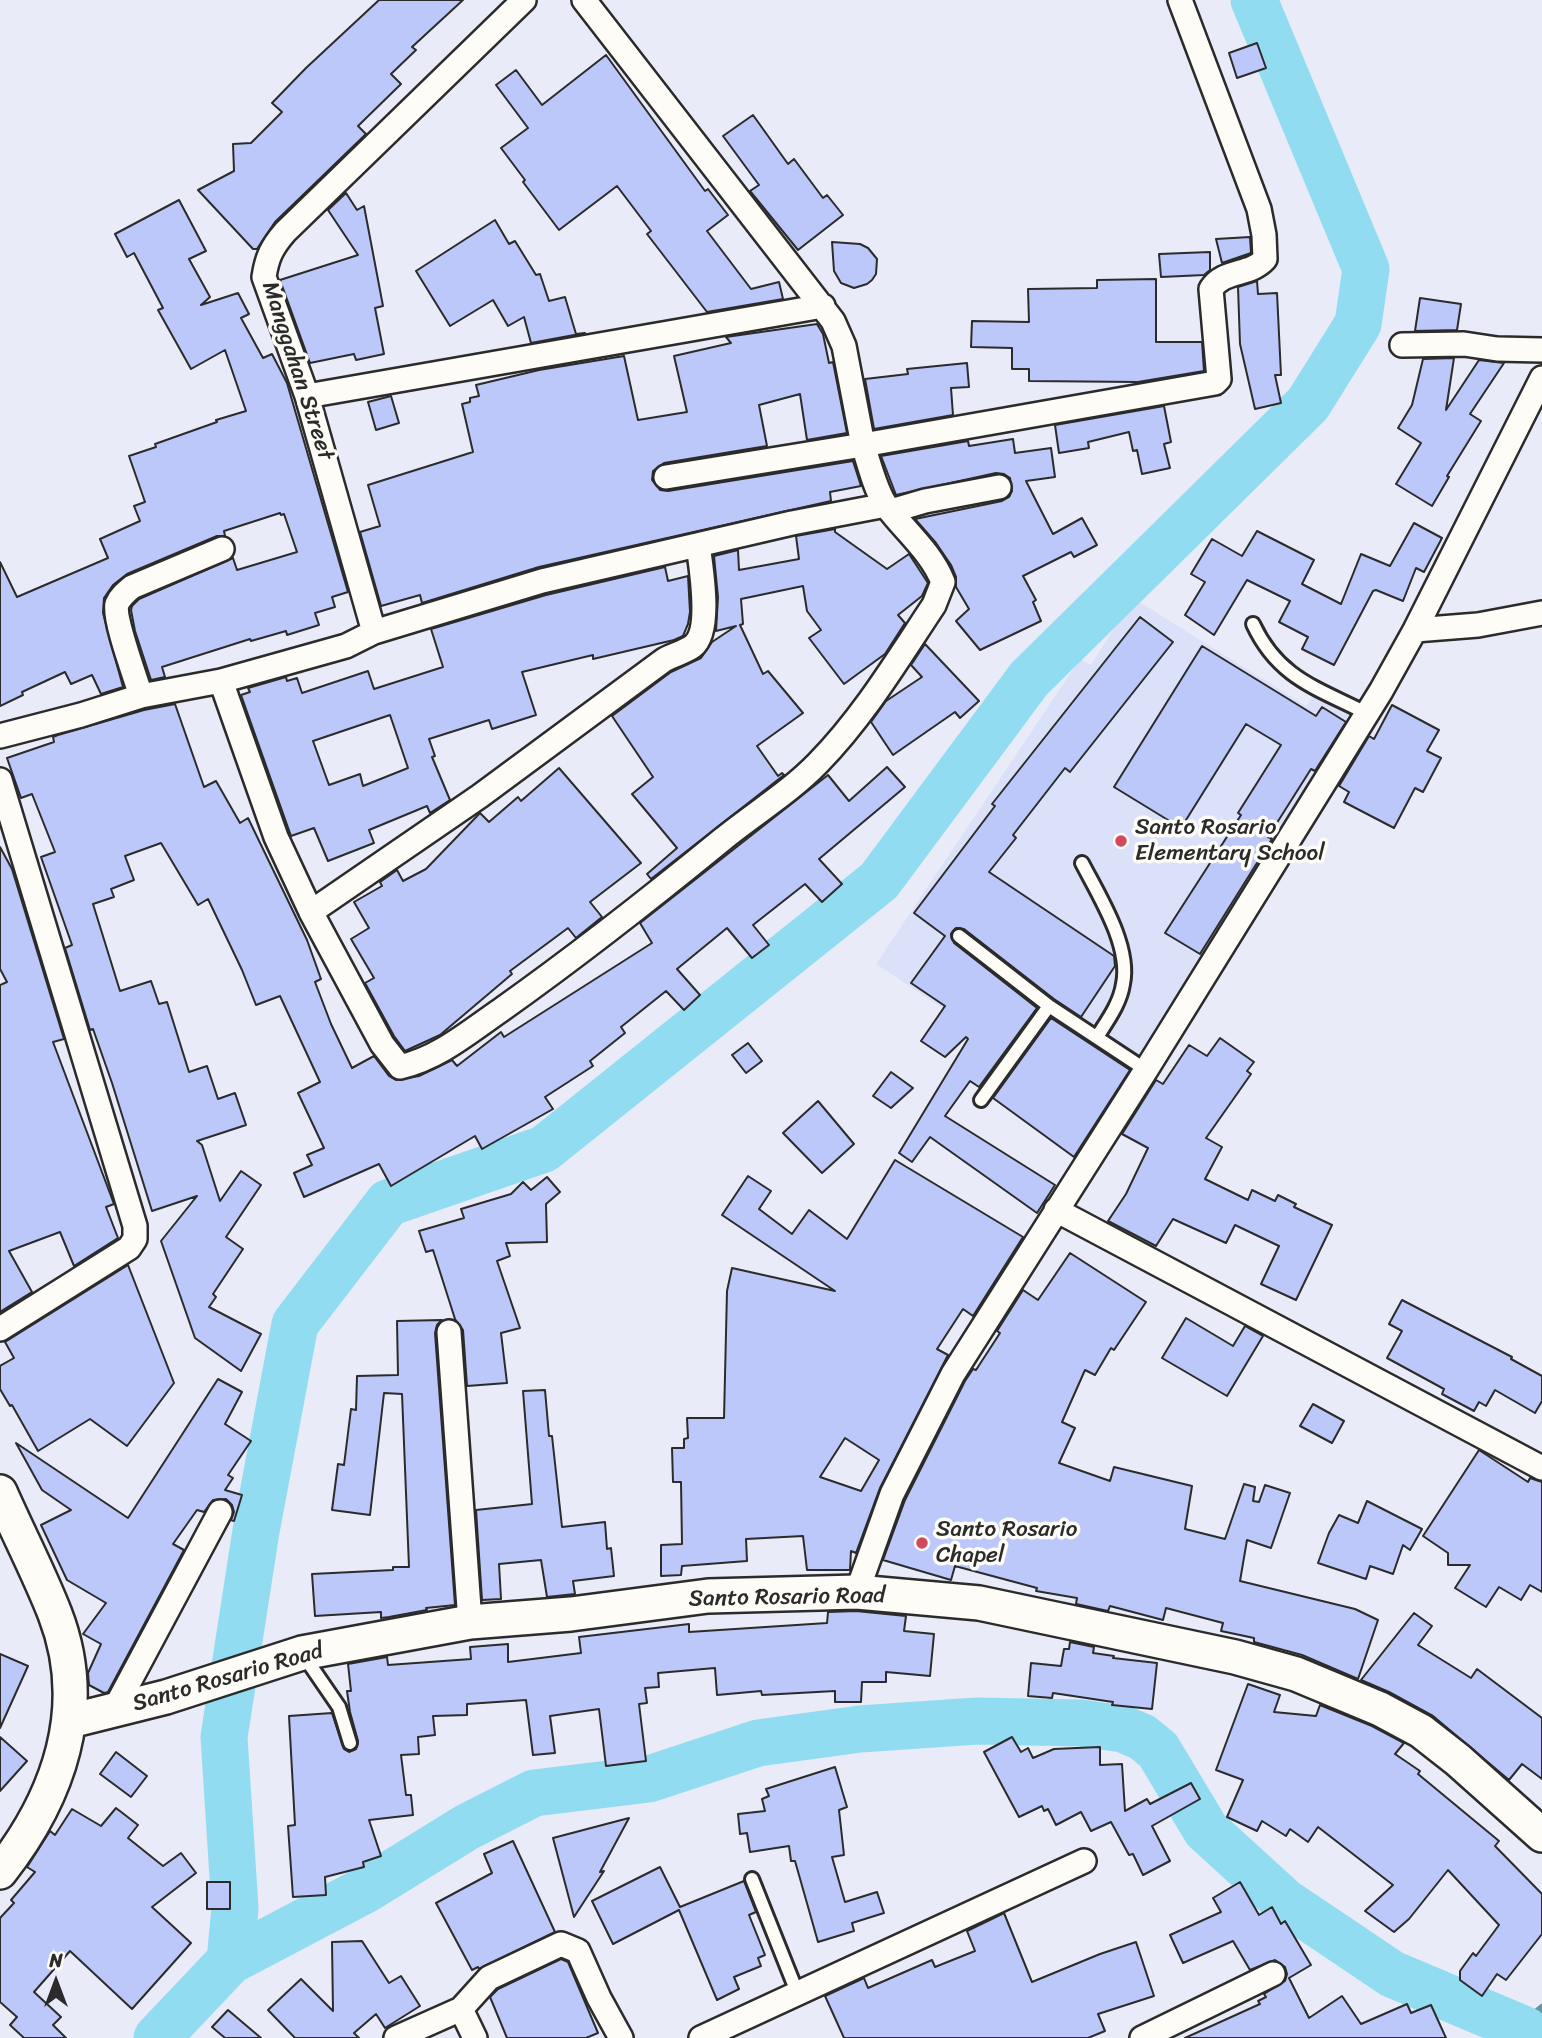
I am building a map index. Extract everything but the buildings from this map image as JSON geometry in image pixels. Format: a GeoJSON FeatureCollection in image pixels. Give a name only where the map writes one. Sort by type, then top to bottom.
{"type":"FeatureCollection","features":[{"type":"Feature","properties":{"kind":"street","name":"Manggahan Street"},"geometry":{"type":"LineString","coordinates":[[374,632],[307,396],[264,277],[271,248],[285,232],[524,0]]}},
{"type":"Feature","properties":{"kind":"street"},"geometry":{"type":"LineString","coordinates":[[221,681],[276,836],[311,912],[383,1044],[400,1067],[422,1062],[449,1046],[609,930],[779,798],[818,763],[861,713],[933,604],[943,582],[917,540],[888,508],[863,446],[844,346],[823,306],[584,0]]}},
{"type":"Feature","properties":{"kind":"street"},"geometry":{"type":"LineString","coordinates":[[666,477],[863,446],[1215,383],[1219,379],[1211,289],[1217,279],[1259,265],[1265,259],[1264,235],[1259,209],[1180,0]]}},
{"type":"Feature","properties":{"kind":"street"},"geometry":{"type":"LineString","coordinates":[[307,396],[823,306]]}},
{"type":"Feature","properties":{"kind":"street"},"geometry":{"type":"LineString","coordinates":[[1402,345],[1464,344],[1497,349],[1542,350]]}},
{"type":"Feature","properties":{"kind":"street"},"geometry":{"type":"LineString","coordinates":[[857,1592],[892,1494],[953,1374],[1146,1070],[1366,713],[1415,630],[1542,378]]}},
{"type":"Feature","properties":{"kind":"street"},"geometry":{"type":"LineString","coordinates":[[0,736],[82,716],[141,696],[221,681],[346,646],[374,632],[542,581],[792,523],[888,508],[999,486]]}},
{"type":"Feature","properties":{"kind":"street"},"geometry":{"type":"LineString","coordinates":[[311,912],[480,796],[664,660],[695,645],[704,630],[703,580],[698,545]]}},
{"type":"Feature","properties":{"kind":"street"},"geometry":{"type":"LineString","coordinates":[[141,696],[121,629],[117,604],[132,587],[222,549]]}},
{"type":"Feature","properties":{"kind":"street"},"geometry":{"type":"LineString","coordinates":[[1415,630],[1478,625],[1542,613]]}},
{"type":"Feature","properties":{"kind":"street"},"geometry":{"type":"LineString","coordinates":[[0,780],[135,1226],[135,1239],[130,1248],[0,1329]]}},
{"type":"Feature","properties":{"kind":"street"},"geometry":{"type":"LineString","coordinates":[[1056,1210],[1542,1468]]}},
{"type":"Feature","properties":{"kind":"street"},"geometry":{"type":"LineString","coordinates":[[449,1332],[470,1622]]}},
{"type":"Feature","properties":{"kind":"street"},"geometry":{"type":"LineString","coordinates":[[0,1492],[56,1616],[70,1675],[70,1721],[59,1768],[44,1802],[14,1854],[0,1872]]}},
{"type":"Feature","properties":{"kind":"street"},"geometry":{"type":"LineString","coordinates":[[113,1712],[220,1512]]}},
{"type":"Feature","properties":{"kind":"street","name":"Santo Rosario Road"},"geometry":{"type":"LineString","coordinates":[[70,1721],[166,1697],[302,1653],[470,1622],[571,1614],[708,1596],[857,1592],[978,1603],[1234,1657],[1296,1675],[1380,1709],[1421,1731],[1458,1760],[1542,1835]]}},
{"type":"Feature","properties":{"kind":"street"},"geometry":{"type":"LineString","coordinates":[[701,2038],[1084,1861]]}},
{"type":"Feature","properties":{"kind":"street"},"geometry":{"type":"LineString","coordinates":[[396,2038],[461,2009],[489,1978],[561,1944],[578,1951],[598,1998],[621,2038]]}},
{"type":"Feature","properties":{"kind":"street"},"geometry":{"type":"LineString","coordinates":[[1142,2038],[1273,1974]]}},
{"type":"Feature","properties":{"kind":"street"},"geometry":{"type":"LineString","coordinates":[[461,2009],[475,2038]]}},
{"type":"Feature","properties":{"kind":"lane"},"geometry":{"type":"LineString","coordinates":[[1253,624],[1263,646],[1304,684],[1366,713]]}},
{"type":"Feature","properties":{"kind":"lane"},"geometry":{"type":"LineString","coordinates":[[1082,863],[1114,926],[1123,958],[1124,983],[1116,1006],[1097,1037]]}},
{"type":"Feature","properties":{"kind":"lane"},"geometry":{"type":"LineString","coordinates":[[959,936],[1049,1006],[1146,1070]]}},
{"type":"Feature","properties":{"kind":"lane"},"geometry":{"type":"LineString","coordinates":[[981,1100],[1049,1006]]}},
{"type":"Feature","properties":{"kind":"lane"},"geometry":{"type":"LineString","coordinates":[[302,1653],[339,1707],[350,1743]]}},
{"type":"Feature","properties":{"kind":"lane"},"geometry":{"type":"LineString","coordinates":[[752,1879],[797,1992]]}},
{"type":"Feature","properties":{"kind":"shaded area","name":"Santo Rosario Elementary School"},"geometry":{"type":"Polygon","coordinates":[[[1133,598],[1306,706],[1317,690],[1360,717],[1144,1066],[1047,1009],[1015,1056],[876,964],[1080,659],[1091,665],[1133,598]]]}},
{"type":"Feature","properties":{"kind":"waterway"},"geometry":{"type":"LineString","coordinates":[[230,1961],[235,1908],[224,1737],[256,1531],[295,1324],[388,1203],[544,1149],[879,881],[1029,679],[1308,404],[1358,324],[1366,269],[1254,0]]}},
{"type":"Feature","properties":{"kind":"waterway"},"geometry":{"type":"LineString","coordinates":[[157,2038],[230,1961],[365,1890],[467,1827],[534,1793],[649,1779],[758,1743],[860,1729],[977,1721],[1081,1723],[1123,1729],[1142,1737],[1158,1750],[1206,1830],[1285,1902],[1392,1974],[1525,2030],[1530,2038]]}},
{"type":"Feature","properties":{"kind":"waterway"},"geometry":{"type":"LineString","coordinates":[[1525,2030],[1521,2025],[1542,2008]]}},
{"type":"Feature","properties":{"kind":"place","name":"Santo Rosario Elementary School"},"geometry":{"type":"Point","coordinates":[1121,841]}},
{"type":"Feature","properties":{"kind":"place","name":"Santo Rosario Chapel"},"geometry":{"type":"Point","coordinates":[922,1543]}}]}
